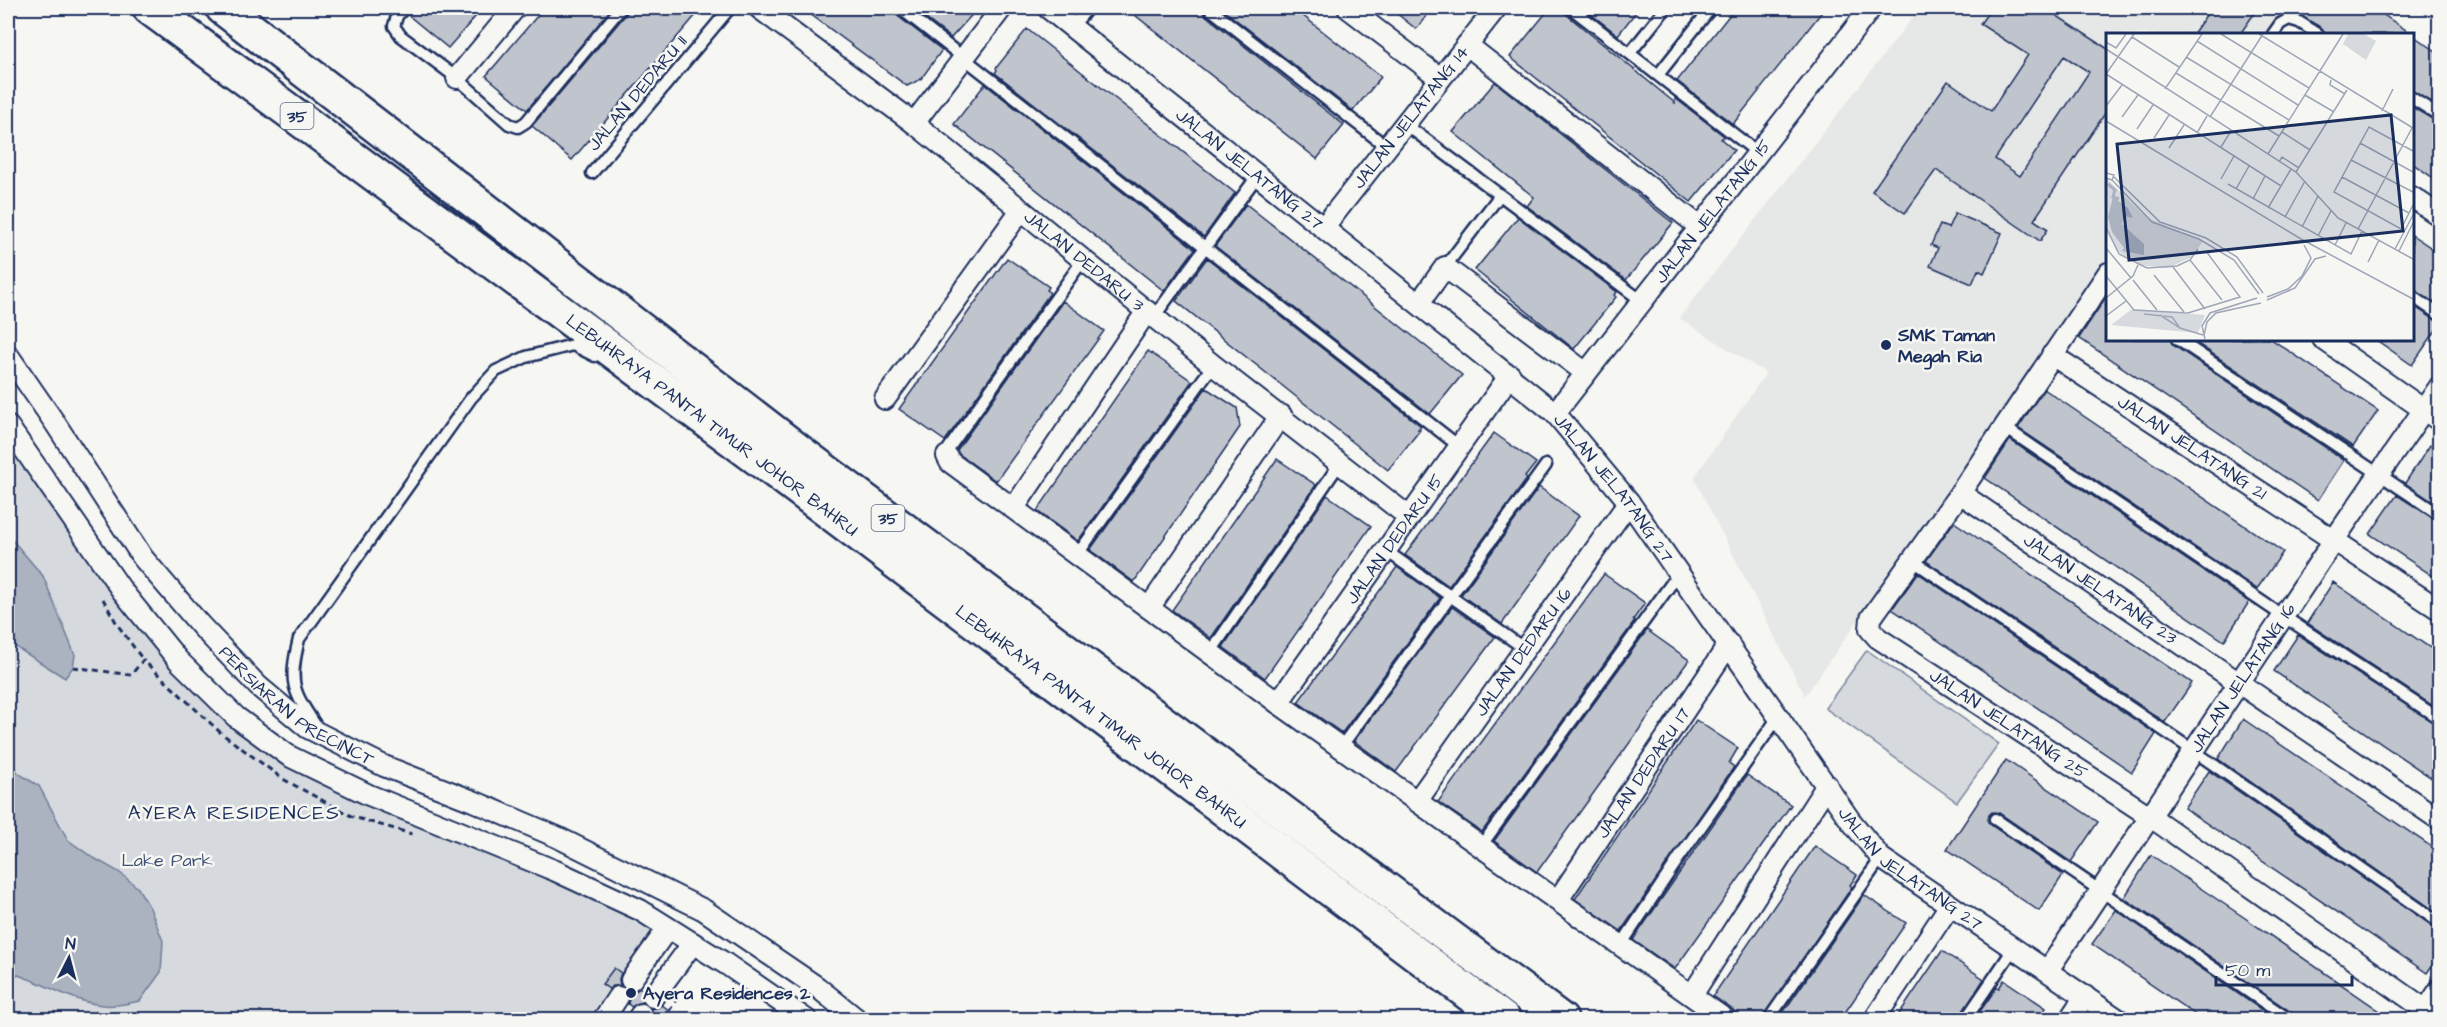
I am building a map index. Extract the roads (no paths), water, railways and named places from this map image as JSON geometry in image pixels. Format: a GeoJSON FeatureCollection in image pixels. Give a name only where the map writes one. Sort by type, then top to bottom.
{"type":"FeatureCollection","features":[{"type":"Feature","properties":{"kind":"highway","name":"LEBUHRAYA PANTAI TIMUR JOHOR BAHRU"},"geometry":{"type":"LineString","coordinates":[[150,8],[668,392],[1504,1020]]}},
{"type":"Feature","properties":{"kind":"highway","name":"LEBUHRAYA PANTAI TIMUR JOHOR BAHRU"},"geometry":{"type":"LineString","coordinates":[[223,8],[801,453],[1561,1020]]}},
{"type":"Feature","properties":{"kind":"street"},"geometry":{"type":"LineString","coordinates":[[457,78],[515,8]]}},
{"type":"Feature","properties":{"kind":"street","name":"JALAN DEDARU 3"},"geometry":{"type":"LineString","coordinates":[[759,8],[914,123],[1213,365],[1281,415],[1409,517]]}},
{"type":"Feature","properties":{"kind":"street"},"geometry":{"type":"LineString","coordinates":[[914,123],[1002,8]]}},
{"type":"Feature","properties":{"kind":"street","name":"JALAN JELATANG 27"},"geometry":{"type":"LineString","coordinates":[[1048,8],[1555,413],[1629,502],[1850,820],[1881,858],[2119,1020]]}},
{"type":"Feature","properties":{"kind":"street"},"geometry":{"type":"LineString","coordinates":[[1348,8],[1440,78]]}},
{"type":"Feature","properties":{"kind":"street","name":"JALAN JELATANG 15"},"geometry":{"type":"LineString","coordinates":[[1555,413],[1871,8]]}},
{"type":"Feature","properties":{"kind":"street","name":"JALAN JELATANG 14"},"geometry":{"type":"LineString","coordinates":[[1324,227],[1467,45],[1487,11]]}},
{"type":"Feature","properties":{"kind":"street"},"geometry":{"type":"LineString","coordinates":[[1467,45],[1700,227]]}},
{"type":"Feature","properties":{"kind":"street"},"geometry":{"type":"LineString","coordinates":[[2414,198],[2439,216]]}},
{"type":"Feature","properties":{"kind":"street"},"geometry":{"type":"LineString","coordinates":[[885,399],[1021,210]]}},
{"type":"Feature","properties":{"kind":"street"},"geometry":{"type":"LineString","coordinates":[[1419,303],[1445,267],[1586,373]]}},
{"type":"Feature","properties":{"kind":"street"},"geometry":{"type":"LineString","coordinates":[[1912,560],[1960,493],[2052,355],[2105,284]]}},
{"type":"Feature","properties":{"kind":"street"},"geometry":{"type":"LineString","coordinates":[[1014,508],[1150,314]]}},
{"type":"Feature","properties":{"kind":"street"},"geometry":{"type":"LineString","coordinates":[[2324,340],[2431,415]]}},
{"type":"Feature","properties":{"kind":"street","name":"JALAN JELATANG 21"},"geometry":{"type":"LineString","coordinates":[[2052,355],[2439,610]]}},
{"type":"Feature","properties":{"kind":"street","name":"PERSIARAN PRECINCT"},"geometry":{"type":"LineString","coordinates":[[8,356],[55,423],[143,558],[201,626],[258,686],[308,728],[384,766],[556,837],[704,910],[858,1020]]}},
{"type":"Feature","properties":{"kind":"street","name":"JALAN DEDARU 15"},"geometry":{"type":"LineString","coordinates":[[1278,703],[1510,375]]}},
{"type":"Feature","properties":{"kind":"street","name":"JALAN JELATANG 16"},"geometry":{"type":"LineString","coordinates":[[2048,970],[2379,473],[2431,415],[2439,386]]}},
{"type":"Feature","properties":{"kind":"street"},"geometry":{"type":"LineString","coordinates":[[1149,608],[1281,415]]}},
{"type":"Feature","properties":{"kind":"street","name":"PERSIARAN PRECINCT"},"geometry":{"type":"LineString","coordinates":[[8,426],[123,592],[178,660],[236,717],[289,756],[369,795],[556,871],[640,910],[726,964],[807,1020]]}},
{"type":"Feature","properties":{"kind":"street"},"geometry":{"type":"LineString","coordinates":[[947,456],[950,462],[1278,703],[1726,1020]]}},
{"type":"Feature","properties":{"kind":"street","name":"JALAN JELATANG 23"},"geometry":{"type":"LineString","coordinates":[[1960,493],[2439,820]]}},
{"type":"Feature","properties":{"kind":"street","name":"JALAN DEDARU 16"},"geometry":{"type":"LineString","coordinates":[[1417,801],[1629,502]]}},
{"type":"Feature","properties":{"kind":"street","name":"JALAN JELATANG 25"},"geometry":{"type":"LineString","coordinates":[[1912,560],[1871,618],[1870,629],[1878,638],[2151,817],[2422,1015]]}},
{"type":"Feature","properties":{"kind":"street","name":"JALAN DEDARU 17"},"geometry":{"type":"LineString","coordinates":[[1558,900],[1729,644]]}},
{"type":"Feature","properties":{"kind":"street"},"geometry":{"type":"LineString","coordinates":[[1692,995],[1827,785]]}},
{"type":"Feature","properties":{"kind":"street"},"geometry":{"type":"LineString","coordinates":[[1874,1020],[1950,905]]}},
{"type":"Feature","properties":{"kind":"street"},"geometry":{"type":"LineString","coordinates":[[668,928],[633,977],[655,994],[693,943]]}},
{"type":"Feature","properties":{"kind":"street"},"geometry":{"type":"LineString","coordinates":[[2422,1015],[2439,989]]}},
{"type":"Feature","properties":{"kind":"street"},"geometry":{"type":"LineString","coordinates":[[2069,1020],[2085,996]]}},
{"type":"Feature","properties":{"kind":"street"},"geometry":{"type":"LineString","coordinates":[[608,1018],[618,997]]}},
{"type":"Feature","properties":{"kind":"lane"},"geometry":{"type":"LineString","coordinates":[[404,8],[397,16],[394,26],[401,36],[457,78],[509,124],[518,127],[526,122],[621,8]]}},
{"type":"Feature","properties":{"kind":"lane","name":"JALAN DEDARU 11"},"geometry":{"type":"LineString","coordinates":[[592,173],[730,8]]}},
{"type":"Feature","properties":{"kind":"lane"},"geometry":{"type":"LineString","coordinates":[[900,8],[1460,447]]}},
{"type":"Feature","properties":{"kind":"lane"},"geometry":{"type":"LineString","coordinates":[[1072,27],[1088,8]]}},
{"type":"Feature","properties":{"kind":"lane"},"geometry":{"type":"LineString","coordinates":[[1209,8],[1387,147]]}},
{"type":"Feature","properties":{"kind":"lane"},"geometry":{"type":"LineString","coordinates":[[1571,8],[1758,153]]}},
{"type":"Feature","properties":{"kind":"lane"},"geometry":{"type":"LineString","coordinates":[[1630,54],[1666,8]]}},
{"type":"Feature","properties":{"kind":"lane"},"geometry":{"type":"LineString","coordinates":[[1658,75],[1711,8]]}},
{"type":"Feature","properties":{"kind":"lane"},"geometry":{"type":"LineString","coordinates":[[2274,33],[2280,24],[2289,19],[2299,22],[2316,33]]}},
{"type":"Feature","properties":{"kind":"lane"},"geometry":{"type":"LineString","coordinates":[[2414,99],[2439,116]]}},
{"type":"Feature","properties":{"kind":"lane"},"geometry":{"type":"LineString","coordinates":[[1405,124],[1642,301]]}},
{"type":"Feature","properties":{"kind":"lane"},"geometry":{"type":"LineString","coordinates":[[1150,314],[1207,248],[1258,175]]}},
{"type":"Feature","properties":{"kind":"lane"},"geometry":{"type":"LineString","coordinates":[[1445,267],[1500,195]]}},
{"type":"Feature","properties":{"kind":"lane"},"geometry":{"type":"LineString","coordinates":[[947,456],[949,448],[1083,260]]}},
{"type":"Feature","properties":{"kind":"lane"},"geometry":{"type":"LineString","coordinates":[[2414,297],[2439,315]]}},
{"type":"Feature","properties":{"kind":"lane"},"geometry":{"type":"LineString","coordinates":[[2179,340],[2439,515]]}},
{"type":"Feature","properties":{"kind":"lane"},"geometry":{"type":"LineString","coordinates":[[322,735],[296,694],[293,665],[299,639],[471,399],[496,371],[526,357],[573,345],[668,392]]}},
{"type":"Feature","properties":{"kind":"lane"},"geometry":{"type":"LineString","coordinates":[[1077,555],[1213,365]]}},
{"type":"Feature","properties":{"kind":"lane"},"geometry":{"type":"LineString","coordinates":[[2004,427],[2439,719]]}},
{"type":"Feature","properties":{"kind":"lane"},"geometry":{"type":"LineString","coordinates":[[1210,653],[1340,463]]}},
{"type":"Feature","properties":{"kind":"lane"},"geometry":{"type":"LineString","coordinates":[[1341,747],[1546,465]]}},
{"type":"Feature","properties":{"kind":"lane"},"geometry":{"type":"LineString","coordinates":[[1385,550],[1525,649]]}},
{"type":"Feature","properties":{"kind":"lane"},"geometry":{"type":"LineString","coordinates":[[1912,560],[2194,751],[2439,923]]}},
{"type":"Feature","properties":{"kind":"lane"},"geometry":{"type":"LineString","coordinates":[[1481,846],[1679,573]]}},
{"type":"Feature","properties":{"kind":"lane"},"geometry":{"type":"LineString","coordinates":[[1621,945],[1779,716]]}},
{"type":"Feature","properties":{"kind":"lane"},"geometry":{"type":"LineString","coordinates":[[1995,819],[2290,1020]]}},
{"type":"Feature","properties":{"kind":"lane"},"geometry":{"type":"LineString","coordinates":[[1768,1020],[1881,858]]}},
{"type":"Feature","properties":{"kind":"lane"},"geometry":{"type":"LineString","coordinates":[[1965,1020],[2014,948]]}},
{"type":"Feature","properties":{"kind":"place","name":"SMK Taman Megah Ria"},"geometry":{"type":"Point","coordinates":[1886,345]}},
{"type":"Feature","properties":{"kind":"place","name":"Ayera Residences 2"},"geometry":{"type":"Point","coordinates":[631,993]}},
{"type":"Feature","properties":{"kind":"district","name":"AYERA RESIDENCES"},"geometry":{"type":"Point","coordinates":[234,812]}},
{"type":"Feature","properties":{"kind":"park label","name":"Lake Park"},"geometry":{"type":"Point","coordinates":[167,860]}}]}
